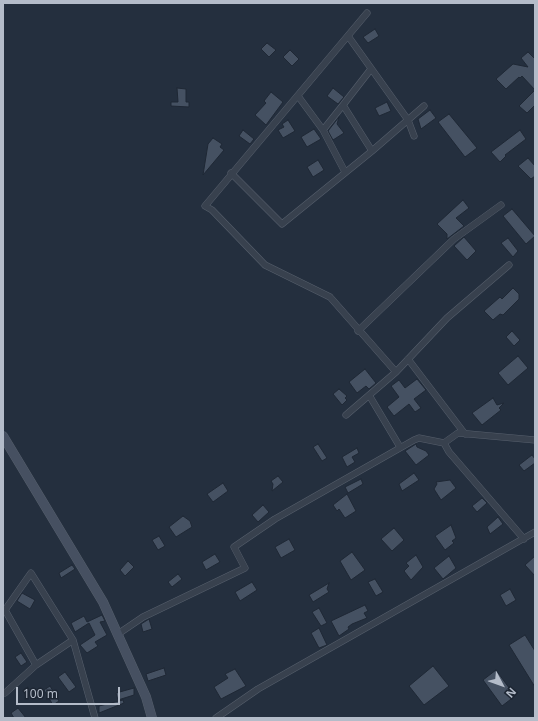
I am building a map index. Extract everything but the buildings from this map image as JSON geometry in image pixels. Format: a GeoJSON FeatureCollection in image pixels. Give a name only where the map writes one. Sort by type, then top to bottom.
{"type":"FeatureCollection","features":[{"type":"Feature","properties":{"kind":"street"},"geometry":{"type":"LineString","coordinates":[[367,13],[231,173],[205,206],[212,210],[265,265],[330,297],[358,331],[396,372]]}},
{"type":"Feature","properties":{"kind":"street"},"geometry":{"type":"LineString","coordinates":[[348,36],[408,120],[414,136]]}},
{"type":"Feature","properties":{"kind":"street"},"geometry":{"type":"LineString","coordinates":[[323,130],[371,69]]}},
{"type":"Feature","properties":{"kind":"street"},"geometry":{"type":"LineString","coordinates":[[298,96],[323,130],[345,172]]}},
{"type":"Feature","properties":{"kind":"street"},"geometry":{"type":"LineString","coordinates":[[343,105],[372,152]]}},
{"type":"Feature","properties":{"kind":"street"},"geometry":{"type":"LineString","coordinates":[[231,173],[282,224],[345,172],[372,152],[424,106]]}},
{"type":"Feature","properties":{"kind":"street"},"geometry":{"type":"LineString","coordinates":[[358,331],[454,239],[501,204]]}},
{"type":"Feature","properties":{"kind":"street"},"geometry":{"type":"LineString","coordinates":[[346,415],[396,372],[448,318],[509,265]]}},
{"type":"Feature","properties":{"kind":"street"},"geometry":{"type":"LineString","coordinates":[[408,359],[465,434]]}},
{"type":"Feature","properties":{"kind":"street"},"geometry":{"type":"LineString","coordinates":[[369,395],[400,448]]}},
{"type":"Feature","properties":{"kind":"street"},"geometry":{"type":"LineString","coordinates":[[118,634],[143,617],[245,568],[234,547],[275,519],[419,438],[444,443],[458,433],[535,440]]}},
{"type":"Feature","properties":{"kind":"street"},"geometry":{"type":"LineString","coordinates":[[3,436],[103,602],[146,697],[152,718]]}},
{"type":"Feature","properties":{"kind":"street"},"geometry":{"type":"LineString","coordinates":[[444,443],[449,452],[524,539]]}},
{"type":"Feature","properties":{"kind":"street"},"geometry":{"type":"LineString","coordinates":[[216,718],[258,689],[535,532]]}},
{"type":"Feature","properties":{"kind":"street"},"geometry":{"type":"LineString","coordinates":[[36,665],[5,610],[31,574],[73,640],[94,718]]}},
{"type":"Feature","properties":{"kind":"street"},"geometry":{"type":"LineString","coordinates":[[5,693],[36,665],[73,640]]}}]}
